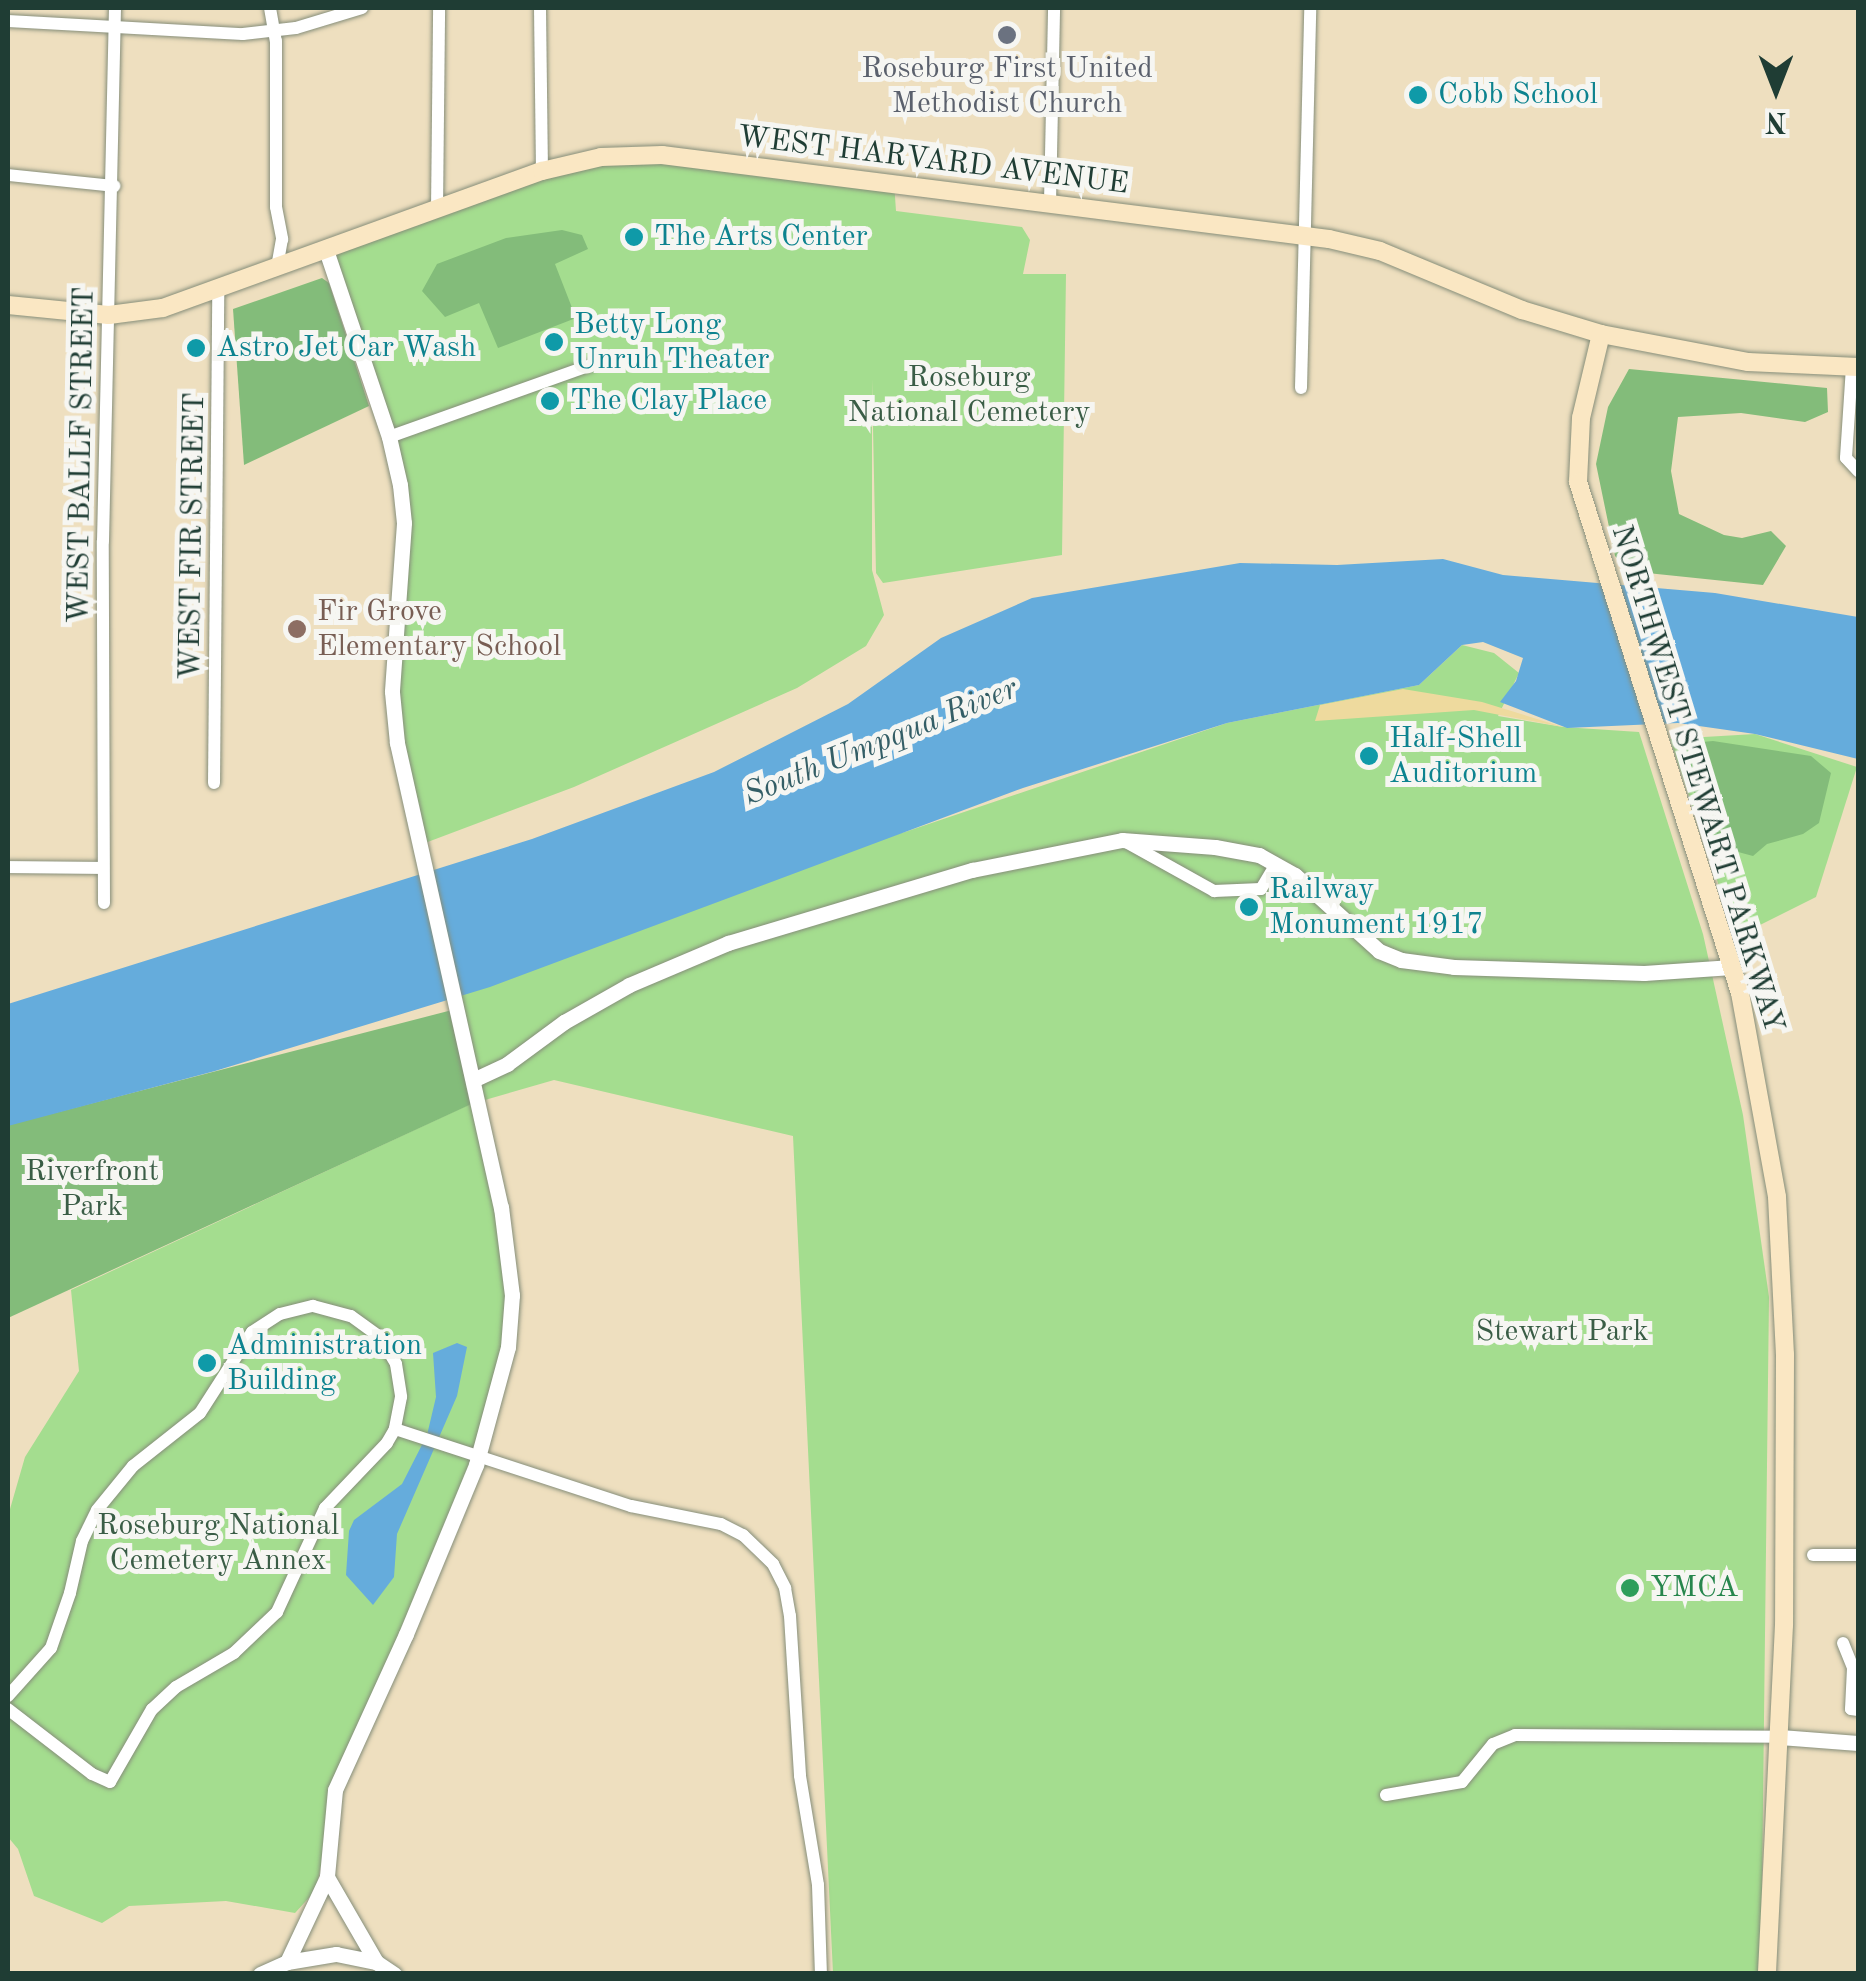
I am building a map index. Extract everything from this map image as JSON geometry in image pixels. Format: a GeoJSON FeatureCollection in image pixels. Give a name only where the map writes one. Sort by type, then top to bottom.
{"type":"FeatureCollection","features":[{"type":"Feature","properties":{"kind":"main road","name":"WEST HARVARD AVENUE"},"geometry":{"type":"LineString","coordinates":[[8,306],[109,315],[163,308],[542,171],[602,157],[662,155],[1304,234],[1380,252],[1522,310],[1601,334],[1734,360],[1855,367]]}},
{"type":"Feature","properties":{"kind":"main road","name":"NORTHWEST STEWART PARKWAY"},"geometry":{"type":"LineString","coordinates":[[1601,334],[1578,442],[1582,500],[1732,968],[1758,1072],[1781,1238],[1785,1370],[1780,1738],[1767,1974]]}},
{"type":"Feature","properties":{"kind":"street","name":"WEST BALLF STREET"},"geometry":{"type":"LineString","coordinates":[[104,903],[115,8]]}},
{"type":"Feature","properties":{"kind":"street"},"geometry":{"type":"LineString","coordinates":[[270,8],[275,31],[276,207],[282,240],[277,267]]}},
{"type":"Feature","properties":{"kind":"street"},"geometry":{"type":"LineString","coordinates":[[8,21],[115,30],[275,31],[362,8]]}},
{"type":"Feature","properties":{"kind":"street"},"geometry":{"type":"LineString","coordinates":[[436,210],[439,8]]}},
{"type":"Feature","properties":{"kind":"street"},"geometry":{"type":"LineString","coordinates":[[540,8],[542,171]]}},
{"type":"Feature","properties":{"kind":"street"},"geometry":{"type":"LineString","coordinates":[[1050,204],[1054,8]]}},
{"type":"Feature","properties":{"kind":"street"},"geometry":{"type":"LineString","coordinates":[[1300,388],[1310,8]]}},
{"type":"Feature","properties":{"kind":"street"},"geometry":{"type":"LineString","coordinates":[[8,175],[114,186]]}},
{"type":"Feature","properties":{"kind":"street"},"geometry":{"type":"LineString","coordinates":[[287,1962],[327,1877],[331,1814],[344,1763],[406,1634],[478,1457],[508,1348],[512,1295],[501,1207],[417,846],[392,692],[404,523],[390,437],[326,250]]}},
{"type":"Feature","properties":{"kind":"street","name":"WEST FIR STREET"},"geometry":{"type":"LineString","coordinates":[[214,783],[218,290]]}},
{"type":"Feature","properties":{"kind":"street"},"geometry":{"type":"LineString","coordinates":[[390,437],[591,365]]}},
{"type":"Feature","properties":{"kind":"street"},"geometry":{"type":"LineString","coordinates":[[1855,367],[1846,458],[1858,471]]}},
{"type":"Feature","properties":{"kind":"street"},"geometry":{"type":"LineString","coordinates":[[473,1080],[508,1064],[564,1022],[629,985],[728,942],[972,870],[1122,840],[1244,851],[1276,864],[1295,875],[1362,939],[1401,960],[1454,966],[1644,973],[1732,968]]}},
{"type":"Feature","properties":{"kind":"street"},"geometry":{"type":"LineString","coordinates":[[1122,840],[1214,892],[1261,889],[1276,864]]}},
{"type":"Feature","properties":{"kind":"street"},"geometry":{"type":"LineString","coordinates":[[8,868],[103,868]]}},
{"type":"Feature","properties":{"kind":"street"},"geometry":{"type":"LineString","coordinates":[[8,1696],[50,1648],[68,1603],[82,1542],[102,1502],[133,1466],[200,1414],[245,1340],[266,1322],[313,1306],[336,1310],[368,1326],[396,1364],[401,1397],[395,1429],[325,1508],[277,1612],[234,1654],[176,1686],[152,1710],[110,1782],[92,1774],[8,1709]]}},
{"type":"Feature","properties":{"kind":"street"},"geometry":{"type":"LineString","coordinates":[[395,1429],[631,1506],[721,1524],[743,1534],[774,1564],[790,1616],[800,1776],[818,1885],[821,1974]]}},
{"type":"Feature","properties":{"kind":"street"},"geometry":{"type":"LineString","coordinates":[[1813,1555],[1858,1555]]}},
{"type":"Feature","properties":{"kind":"street"},"geometry":{"type":"LineString","coordinates":[[1843,1643],[1853,1668],[1853,1714]]}},
{"type":"Feature","properties":{"kind":"street"},"geometry":{"type":"LineString","coordinates":[[1386,1794],[1462,1782],[1493,1744],[1515,1735],[1780,1738],[1858,1743]]}},
{"type":"Feature","properties":{"kind":"street"},"geometry":{"type":"LineString","coordinates":[[327,1877],[376,1962]]}},
{"type":"Feature","properties":{"kind":"street"},"geometry":{"type":"LineString","coordinates":[[260,1974],[287,1962],[336,1954],[376,1962],[394,1974]]}},
{"type":"Feature","properties":{"kind":"green space","name":"Roseburg National Cemetery"},"geometry":{"type":"Polygon","coordinates":[[[619,155],[894,182],[896,211],[1022,227],[1030,240],[1023,274],[1066,274],[1062,555],[883,583],[876,573],[872,379],[872,570],[884,615],[866,646],[797,688],[574,787],[417,846],[392,692],[402,501],[326,250],[619,155]]]}},
{"type":"Feature","properties":{"kind":"green space"},"geometry":{"type":"Polygon","coordinates":[[[562,230],[582,235],[588,249],[555,264],[576,318],[498,348],[479,303],[445,317],[422,291],[437,264],[506,238],[562,230]]]}},
{"type":"Feature","properties":{"kind":"green space"},"geometry":{"type":"Polygon","coordinates":[[[322,278],[329,283],[369,406],[244,465],[233,309],[322,278]]]}},
{"type":"Feature","properties":{"kind":"green space"},"geometry":{"type":"Polygon","coordinates":[[[1629,369],[1827,388],[1828,412],[1805,422],[1741,413],[1678,417],[1671,471],[1679,514],[1724,535],[1742,538],[1771,531],[1786,546],[1763,585],[1628,571],[1615,556],[1596,464],[1608,407],[1629,369]]]}},
{"type":"Feature","properties":{"kind":"green space"},"geometry":{"type":"Polygon","coordinates":[[[1462,645],[1494,653],[1519,673],[1498,716],[1563,727],[1639,732],[1703,934],[1743,1115],[1769,1297],[1761,1973],[833,1973],[793,1136],[554,1080],[478,1102],[501,1207],[508,1348],[489,1424],[331,1814],[316,1890],[295,1913],[226,1901],[129,1906],[102,1923],[34,1896],[18,1849],[8,1837],[8,1516],[25,1457],[79,1371],[71,1290],[477,1101],[439,941],[905,832],[1227,723],[1419,685],[1462,645]]]}},
{"type":"Feature","properties":{"kind":"green space"},"geometry":{"type":"Polygon","coordinates":[[[1755,734],[1857,767],[1816,897],[1736,937],[1670,739],[1755,734]]]}},
{"type":"Feature","properties":{"kind":"green space"},"geometry":{"type":"Polygon","coordinates":[[[1713,741],[1811,756],[1831,773],[1819,823],[1803,834],[1767,844],[1753,856],[1727,849],[1705,824],[1680,751],[1691,743],[1713,741]]]}},
{"type":"Feature","properties":{"kind":"green space","name":"Riverfront Park"},"geometry":{"type":"Polygon","coordinates":[[[456,1009],[478,1101],[8,1318],[8,1125],[456,1009]]]}},
{"type":"Feature","properties":{"kind":"sand"},"geometry":{"type":"Polygon","coordinates":[[[1403,689],[1482,702],[1563,727],[1474,710],[1315,721],[1320,705],[1403,689]]]}},
{"type":"Feature","properties":{"kind":"water","name":"South Umpqua River"},"geometry":{"type":"Polygon","coordinates":[[[1443,559],[1503,575],[1715,593],[1858,617],[1858,759],[1755,734],[1678,723],[1567,728],[1500,702],[1516,681],[1523,658],[1483,642],[1462,645],[1419,685],[1227,723],[1023,788],[490,987],[215,1071],[8,1126],[8,1004],[532,839],[714,772],[848,704],[941,638],[1032,598],[1240,563],[1337,565],[1443,559]]]}},
{"type":"Feature","properties":{"kind":"water"},"geometry":{"type":"Polygon","coordinates":[[[457,1343],[467,1347],[457,1396],[397,1534],[394,1577],[373,1605],[346,1575],[349,1531],[354,1520],[402,1484],[427,1435],[436,1397],[433,1353],[457,1343]]]}},
{"type":"Feature","properties":{"kind":"place","name":"Roseburg First United Methodist Church"},"geometry":{"type":"Point","coordinates":[1007,35]}},
{"type":"Feature","properties":{"kind":"place","name":"Cobb School"},"geometry":{"type":"Point","coordinates":[1418,95]}},
{"type":"Feature","properties":{"kind":"place","name":"The Arts Center"},"geometry":{"type":"Point","coordinates":[634,237]}},
{"type":"Feature","properties":{"kind":"place","name":"Betty Long Unruh Theater"},"geometry":{"type":"Point","coordinates":[554,342]}},
{"type":"Feature","properties":{"kind":"place","name":"Astro Jet Car Wash"},"geometry":{"type":"Point","coordinates":[196,348]}},
{"type":"Feature","properties":{"kind":"place","name":"The Clay Place"},"geometry":{"type":"Point","coordinates":[550,401]}},
{"type":"Feature","properties":{"kind":"place","name":"Fir Grove Elementary School"},"geometry":{"type":"Point","coordinates":[297,629]}},
{"type":"Feature","properties":{"kind":"place","name":"Half-Shell Auditorium"},"geometry":{"type":"Point","coordinates":[1369,756]}},
{"type":"Feature","properties":{"kind":"place","name":"Railway Monument 1917"},"geometry":{"type":"Point","coordinates":[1249,907]}},
{"type":"Feature","properties":{"kind":"place","name":"Administration Building"},"geometry":{"type":"Point","coordinates":[207,1363]}},
{"type":"Feature","properties":{"kind":"place","name":"YMCA"},"geometry":{"type":"Point","coordinates":[1630,1588]}},
{"type":"Feature","properties":{"kind":"park label","name":"Stewart Park"},"geometry":{"type":"Point","coordinates":[1562,1332]}},
{"type":"Feature","properties":{"kind":"park label","name":"Roseburg National Cemetery Annex"},"geometry":{"type":"Point","coordinates":[218,1543]}}]}
